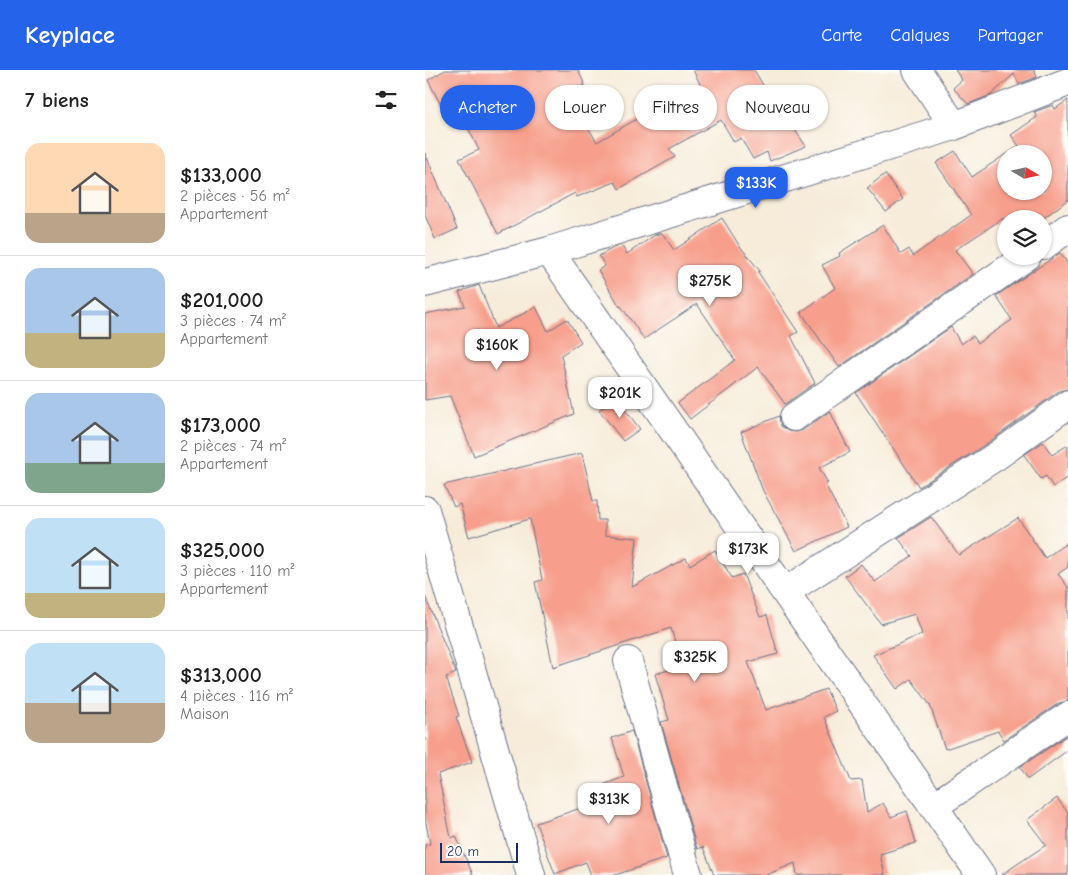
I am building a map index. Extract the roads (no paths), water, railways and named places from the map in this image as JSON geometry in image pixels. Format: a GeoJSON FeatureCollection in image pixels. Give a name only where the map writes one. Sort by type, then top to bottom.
{"type":"FeatureCollection","features":[{"type":"Feature","properties":{"kind":"street"},"geometry":{"type":"LineString","coordinates":[[917,70],[954,126]]}},
{"type":"Feature","properties":{"kind":"street"},"geometry":{"type":"LineString","coordinates":[[426,279],[549,251],[954,126],[1068,82]]}},
{"type":"Feature","properties":{"kind":"street"},"geometry":{"type":"LineString","coordinates":[[1052,239],[1068,228]]}},
{"type":"Feature","properties":{"kind":"street"},"geometry":{"type":"LineString","coordinates":[[549,251],[981,875]]}},
{"type":"Feature","properties":{"kind":"street"},"geometry":{"type":"LineString","coordinates":[[794,417],[1014,265]]}},
{"type":"Feature","properties":{"kind":"street"},"geometry":{"type":"LineString","coordinates":[[785,592],[998,455],[1068,404]]}},
{"type":"Feature","properties":{"kind":"street"},"geometry":{"type":"LineString","coordinates":[[425,510],[531,875]]}},
{"type":"Feature","properties":{"kind":"street"},"geometry":{"type":"LineString","coordinates":[[628,661],[689,875]]}},
{"type":"Feature","properties":{"kind":"street"},"geometry":{"type":"LineString","coordinates":[[934,806],[1068,716]]}}]}
